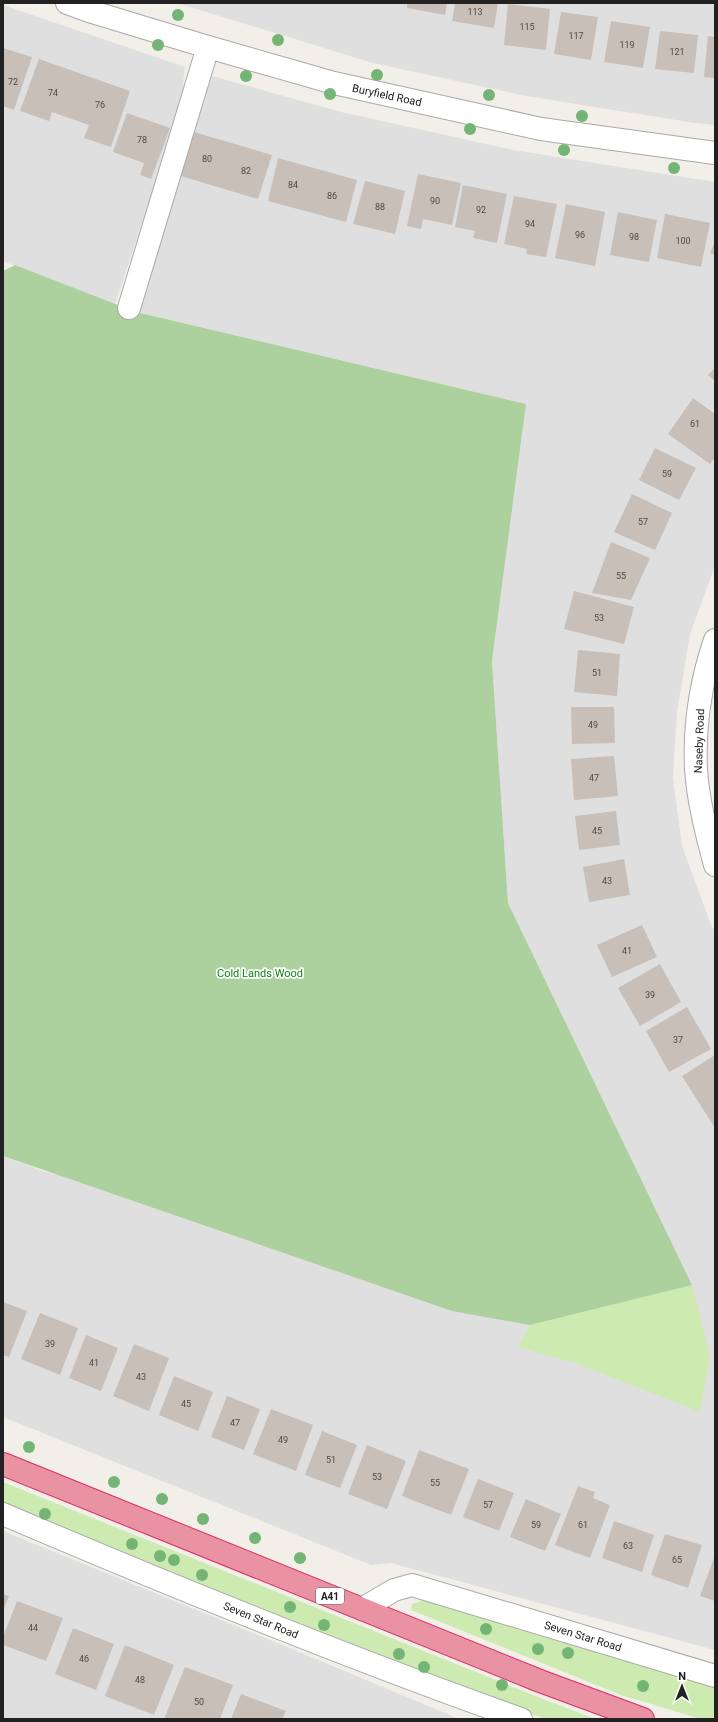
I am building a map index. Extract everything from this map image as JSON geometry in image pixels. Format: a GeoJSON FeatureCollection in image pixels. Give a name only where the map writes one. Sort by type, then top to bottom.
{"type":"FeatureCollection","features":[{"type":"Feature","properties":{"kind":"highway","name":"A41"},"geometry":{"type":"LineString","coordinates":[[3,1464],[540,1681],[643,1719]]}},
{"type":"Feature","properties":{"kind":"street","name":"Buryfield Road"},"geometry":{"type":"LineString","coordinates":[[67,3],[208,47],[334,83],[540,129],[715,153]]}},
{"type":"Feature","properties":{"kind":"street"},"geometry":{"type":"LineString","coordinates":[[129,308],[208,47]]}},
{"type":"Feature","properties":{"kind":"street","name":"Naseby Road"},"geometry":{"type":"LineString","coordinates":[[715,640],[706,665],[698,716],[696,770],[706,830],[715,865]]}},
{"type":"Feature","properties":{"kind":"street","name":"Seven Star Road"},"geometry":{"type":"LineString","coordinates":[[3,1514],[116,1562],[271,1624],[442,1691],[521,1719]]}},
{"type":"Feature","properties":{"kind":"street","name":"Seven Star Road"},"geometry":{"type":"LineString","coordinates":[[362,1609],[394,1590],[412,1585],[715,1676]]}},
{"type":"Feature","properties":{"kind":"shaded area"},"geometry":{"type":"Polygon","coordinates":[[[177,3],[715,3],[715,125],[526,96],[373,63],[177,3]]]}},
{"type":"Feature","properties":{"kind":"shaded area"},"geometry":{"type":"Polygon","coordinates":[[[3,5],[185,67],[183,83],[185,94],[115,304],[3,261],[3,5]]]}},
{"type":"Feature","properties":{"kind":"shaded area"},"geometry":{"type":"Polygon","coordinates":[[[212,76],[341,112],[513,150],[715,182],[715,566],[690,634],[677,712],[673,778],[682,846],[715,932],[715,1650],[391,1563],[371,1565],[3,1417],[3,1156],[45,1172],[692,1285],[508,903],[492,661],[526,404],[136,312],[200,96],[207,90],[212,76]]]}},
{"type":"Feature","properties":{"kind":"shaded area"},"geometry":{"type":"Polygon","coordinates":[[[3,1531],[309,1656],[459,1719],[3,1719],[3,1531]]]}},
{"type":"Feature","properties":{"kind":"green space","name":"Cold Lands Wood"},"geometry":{"type":"Polygon","coordinates":[[[15,265],[136,312],[526,404],[492,661],[508,903],[692,1285],[530,1325],[452,1311],[3,1156],[3,271],[15,265]]]}},
{"type":"Feature","properties":{"kind":"green space"},"geometry":{"type":"Polygon","coordinates":[[[692,1285],[710,1356],[700,1412],[575,1363],[518,1347],[530,1325],[692,1285]]]}},
{"type":"Feature","properties":{"kind":"green space"},"geometry":{"type":"Polygon","coordinates":[[[3,1482],[595,1719],[546,1719],[350,1644],[3,1504],[3,1482]]]}},
{"type":"Feature","properties":{"kind":"green space"},"geometry":{"type":"Polygon","coordinates":[[[427,1599],[715,1683],[715,1719],[701,1719],[621,1695],[411,1610],[412,1604],[427,1599]]]}},
{"type":"Feature","properties":{"kind":"building"},"geometry":{"type":"Polygon","coordinates":[[[407,3],[447,3],[445,15],[407,8],[407,3]]]}},
{"type":"Feature","properties":{"kind":"building"},"geometry":{"type":"Polygon","coordinates":[[[455,3],[498,3],[494,28],[452,21],[455,3]]]}},
{"type":"Feature","properties":{"kind":"building"},"geometry":{"type":"Polygon","coordinates":[[[508,4],[550,9],[546,50],[504,45],[508,4]]]}},
{"type":"Feature","properties":{"kind":"building"},"geometry":{"type":"Polygon","coordinates":[[[561,12],[598,17],[591,60],[554,54],[561,12]]]}},
{"type":"Feature","properties":{"kind":"building"},"geometry":{"type":"Polygon","coordinates":[[[611,21],[650,27],[643,68],[604,62],[611,21]]]}},
{"type":"Feature","properties":{"kind":"building"},"geometry":{"type":"Polygon","coordinates":[[[660,31],[698,35],[694,73],[655,69],[660,31]]]}},
{"type":"Feature","properties":{"kind":"building"},"geometry":{"type":"Polygon","coordinates":[[[708,36],[715,37],[715,78],[704,77],[708,36]]]}},
{"type":"Feature","properties":{"kind":"building"},"geometry":{"type":"Polygon","coordinates":[[[3,48],[32,57],[14,110],[3,106],[3,48]]]}},
{"type":"Feature","properties":{"kind":"building"},"geometry":{"type":"Polygon","coordinates":[[[39,59],[130,91],[111,147],[84,138],[89,125],[52,112],[49,121],[20,111],[39,59]]]}},
{"type":"Feature","properties":{"kind":"building"},"geometry":{"type":"Polygon","coordinates":[[[127,113],[170,128],[151,179],[140,175],[144,163],[113,152],[127,113]]]}},
{"type":"Feature","properties":{"kind":"building"},"geometry":{"type":"Polygon","coordinates":[[[194,132],[272,155],[258,199],[181,176],[194,132]]]}},
{"type":"Feature","properties":{"kind":"building"},"geometry":{"type":"Polygon","coordinates":[[[278,158],[357,180],[346,222],[268,201],[278,158]]]}},
{"type":"Feature","properties":{"kind":"building"},"geometry":{"type":"Polygon","coordinates":[[[418,174],[461,183],[452,225],[423,219],[421,229],[407,226],[418,174]]]}},
{"type":"Feature","properties":{"kind":"building"},"geometry":{"type":"Polygon","coordinates":[[[365,181],[405,191],[395,234],[353,224],[365,181]]]}},
{"type":"Feature","properties":{"kind":"building"},"geometry":{"type":"Polygon","coordinates":[[[463,185],[507,194],[497,243],[473,238],[475,231],[455,227],[463,185]]]}},
{"type":"Feature","properties":{"kind":"building"},"geometry":{"type":"Polygon","coordinates":[[[514,196],[557,204],[546,257],[526,254],[527,249],[504,244],[514,196]]]}},
{"type":"Feature","properties":{"kind":"building"},"geometry":{"type":"Polygon","coordinates":[[[566,204],[605,212],[595,266],[555,258],[566,204]]]}},
{"type":"Feature","properties":{"kind":"building"},"geometry":{"type":"Polygon","coordinates":[[[618,212],[657,220],[649,262],[610,255],[618,212]]]}},
{"type":"Feature","properties":{"kind":"building"},"geometry":{"type":"Polygon","coordinates":[[[665,214],[710,223],[701,267],[657,258],[665,214]]]}},
{"type":"Feature","properties":{"kind":"building"},"geometry":{"type":"Polygon","coordinates":[[[715,242],[715,255],[710,253],[715,242]]]}},
{"type":"Feature","properties":{"kind":"building"},"geometry":{"type":"Polygon","coordinates":[[[715,368],[715,381],[708,375],[715,368]]]}},
{"type":"Feature","properties":{"kind":"building"},"geometry":{"type":"Polygon","coordinates":[[[693,398],[715,414],[715,457],[710,464],[668,434],[693,398]]]}},
{"type":"Feature","properties":{"kind":"building"},"geometry":{"type":"Polygon","coordinates":[[[655,448],[696,468],[679,500],[639,480],[655,448]]]}},
{"type":"Feature","properties":{"kind":"building"},"geometry":{"type":"Polygon","coordinates":[[[632,494],[672,513],[655,550],[614,532],[632,494]]]}},
{"type":"Feature","properties":{"kind":"building"},"geometry":{"type":"Polygon","coordinates":[[[611,542],[650,558],[631,600],[592,593],[611,542]]]}},
{"type":"Feature","properties":{"kind":"building"},"geometry":{"type":"Polygon","coordinates":[[[574,591],[634,607],[624,644],[564,629],[574,591]]]}},
{"type":"Feature","properties":{"kind":"building"},"geometry":{"type":"Polygon","coordinates":[[[578,650],[620,654],[617,696],[574,692],[578,650]]]}},
{"type":"Feature","properties":{"kind":"building"},"geometry":{"type":"Polygon","coordinates":[[[571,707],[614,707],[615,743],[572,744],[571,707]]]}},
{"type":"Feature","properties":{"kind":"building"},"geometry":{"type":"Polygon","coordinates":[[[614,756],[618,796],[574,800],[571,759],[614,756]]]}},
{"type":"Feature","properties":{"kind":"building"},"geometry":{"type":"Polygon","coordinates":[[[616,811],[620,845],[579,850],[575,816],[616,811]]]}},
{"type":"Feature","properties":{"kind":"building"},"geometry":{"type":"Polygon","coordinates":[[[624,859],[630,895],[589,902],[583,867],[624,859]]]}},
{"type":"Feature","properties":{"kind":"building"},"geometry":{"type":"Polygon","coordinates":[[[642,925],[657,957],[612,977],[597,945],[642,925]]]}},
{"type":"Feature","properties":{"kind":"building"},"geometry":{"type":"Polygon","coordinates":[[[660,964],[681,1002],[640,1026],[618,988],[660,964]]]}},
{"type":"Feature","properties":{"kind":"building"},"geometry":{"type":"Polygon","coordinates":[[[687,1007],[711,1049],[669,1072],[646,1031],[687,1007]]]}},
{"type":"Feature","properties":{"kind":"building"},"geometry":{"type":"Polygon","coordinates":[[[715,1055],[715,1128],[682,1076],[715,1055]]]}},
{"type":"Feature","properties":{"kind":"building"},"geometry":{"type":"Polygon","coordinates":[[[3,1302],[27,1311],[9,1357],[3,1355],[3,1302]]]}},
{"type":"Feature","properties":{"kind":"building"},"geometry":{"type":"Polygon","coordinates":[[[40,1313],[78,1328],[60,1375],[21,1359],[40,1313]]]}},
{"type":"Feature","properties":{"kind":"building"},"geometry":{"type":"Polygon","coordinates":[[[86,1335],[118,1348],[101,1391],[69,1378],[86,1335]]]}},
{"type":"Feature","properties":{"kind":"building"},"geometry":{"type":"Polygon","coordinates":[[[134,1344],[169,1358],[149,1411],[113,1396],[134,1344]]]}},
{"type":"Feature","properties":{"kind":"building"},"geometry":{"type":"Polygon","coordinates":[[[174,1376],[213,1392],[198,1431],[159,1415],[174,1376]]]}},
{"type":"Feature","properties":{"kind":"building"},"geometry":{"type":"Polygon","coordinates":[[[227,1396],[260,1409],[244,1450],[211,1437],[227,1396]]]}},
{"type":"Feature","properties":{"kind":"building"},"geometry":{"type":"Polygon","coordinates":[[[271,1409],[313,1425],[296,1471],[253,1454],[271,1409]]]}},
{"type":"Feature","properties":{"kind":"building"},"geometry":{"type":"Polygon","coordinates":[[[322,1431],[357,1445],[340,1488],[305,1475],[322,1431]]]}},
{"type":"Feature","properties":{"kind":"building"},"geometry":{"type":"Polygon","coordinates":[[[367,1445],[406,1461],[387,1509],[348,1494],[367,1445]]]}},
{"type":"Feature","properties":{"kind":"building"},"geometry":{"type":"Polygon","coordinates":[[[419,1450],[469,1469],[451,1515],[402,1496],[419,1450]]]}},
{"type":"Feature","properties":{"kind":"building"},"geometry":{"type":"Polygon","coordinates":[[[478,1479],[514,1493],[499,1531],[463,1517],[478,1479]]]}},
{"type":"Feature","properties":{"kind":"building"},"geometry":{"type":"Polygon","coordinates":[[[578,1486],[595,1492],[593,1498],[610,1505],[590,1558],[555,1545],[578,1486]]]}},
{"type":"Feature","properties":{"kind":"building"},"geometry":{"type":"Polygon","coordinates":[[[526,1499],[561,1514],[545,1551],[510,1537],[526,1499]]]}},
{"type":"Feature","properties":{"kind":"building"},"geometry":{"type":"Polygon","coordinates":[[[614,1521],[654,1535],[642,1572],[602,1558],[614,1521]]]}},
{"type":"Feature","properties":{"kind":"building"},"geometry":{"type":"Polygon","coordinates":[[[665,1534],[702,1545],[688,1588],[651,1575],[665,1534]]]}},
{"type":"Feature","properties":{"kind":"building"},"geometry":{"type":"Polygon","coordinates":[[[715,1555],[715,1601],[700,1596],[715,1555]]]}},
{"type":"Feature","properties":{"kind":"building"},"geometry":{"type":"Polygon","coordinates":[[[3,1594],[9,1596],[3,1611],[3,1594]]]}},
{"type":"Feature","properties":{"kind":"building"},"geometry":{"type":"Polygon","coordinates":[[[17,1601],[63,1618],[46,1661],[3,1645],[3,1637],[17,1601]]]}},
{"type":"Feature","properties":{"kind":"building"},"geometry":{"type":"Polygon","coordinates":[[[73,1628],[114,1644],[96,1690],[55,1674],[73,1628]]]}},
{"type":"Feature","properties":{"kind":"building"},"geometry":{"type":"Polygon","coordinates":[[[125,1645],[174,1665],[154,1715],[105,1696],[125,1645]]]}},
{"type":"Feature","properties":{"kind":"building"},"geometry":{"type":"Polygon","coordinates":[[[185,1667],[233,1685],[220,1719],[164,1719],[185,1667]]]}},
{"type":"Feature","properties":{"kind":"building"},"geometry":{"type":"Polygon","coordinates":[[[241,1694],[286,1711],[282,1719],[231,1719],[241,1694]]]}}]}
